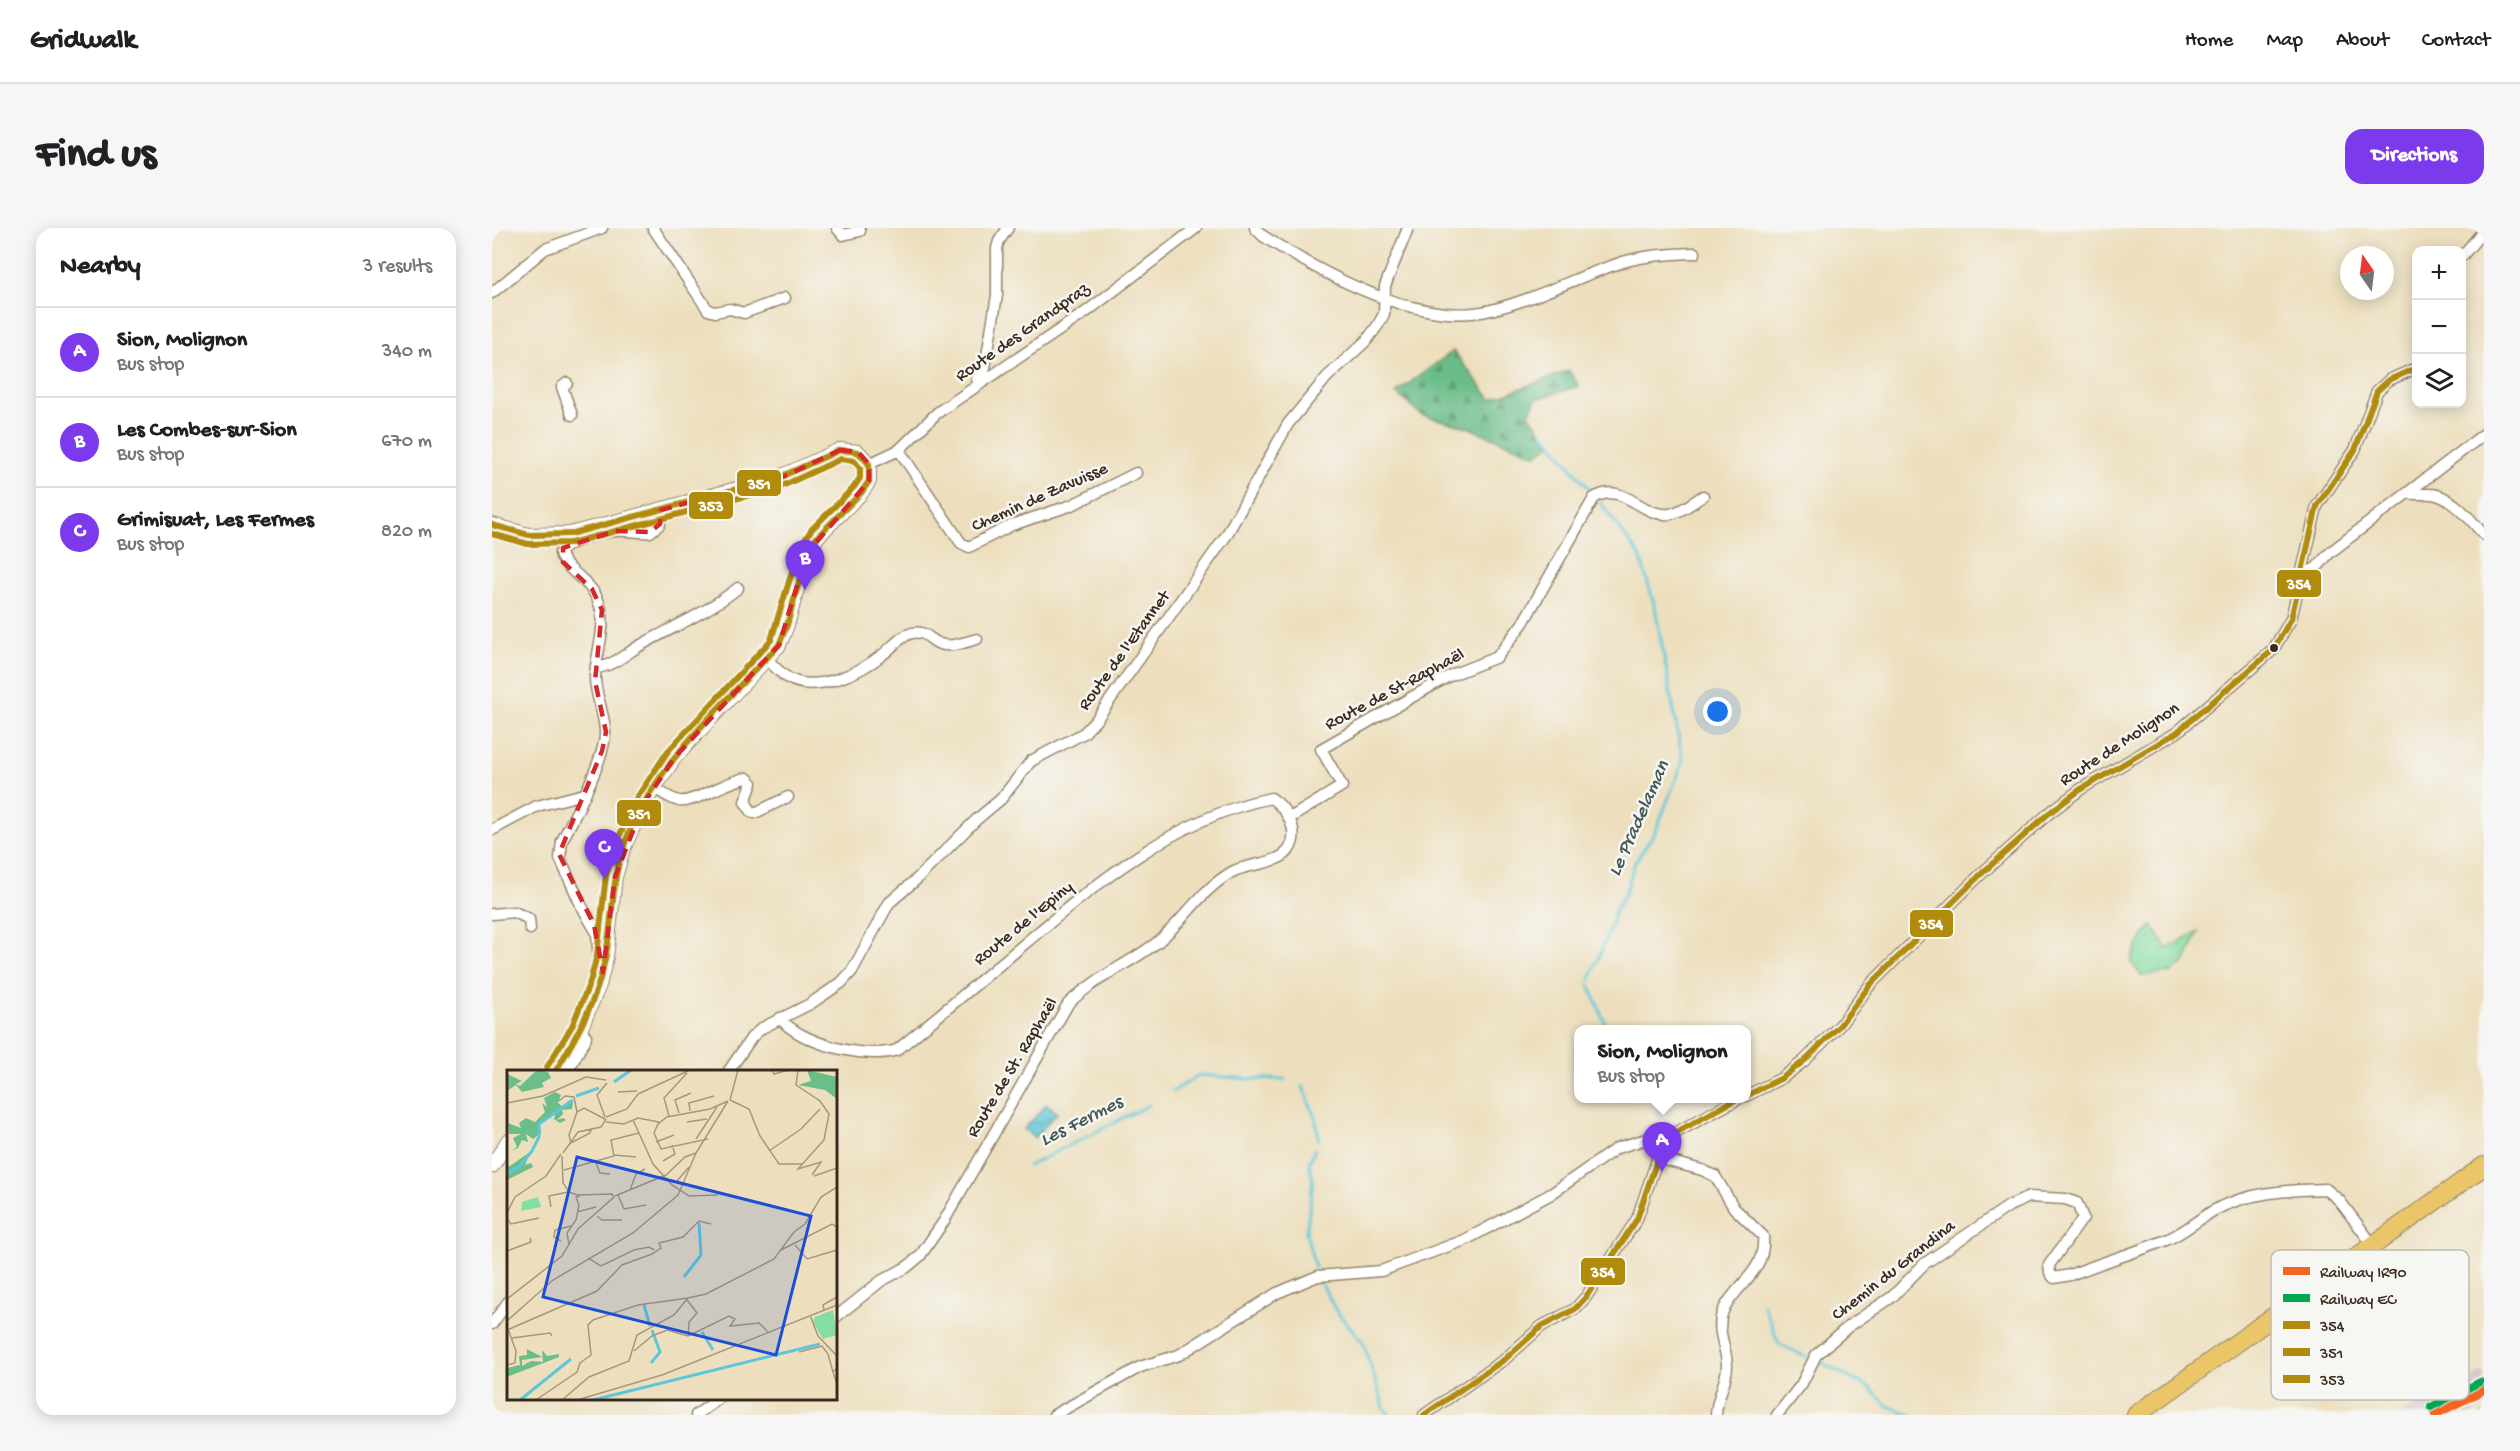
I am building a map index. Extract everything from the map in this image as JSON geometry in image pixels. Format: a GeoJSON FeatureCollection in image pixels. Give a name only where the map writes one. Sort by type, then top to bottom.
{"type":"FeatureCollection","features":[{"type":"Feature","properties":{"kind":"main road"},"geometry":{"type":"LineString","coordinates":[[2366,1250],[2484,1166]]}},
{"type":"Feature","properties":{"kind":"main road"},"geometry":{"type":"LineString","coordinates":[[2136,1415],[2271,1318]]}},
{"type":"Feature","properties":{"kind":"street"},"geometry":{"type":"LineString","coordinates":[[492,292],[546,249],[602,228]]}},
{"type":"Feature","properties":{"kind":"street"},"geometry":{"type":"LineString","coordinates":[[653,228],[708,310],[715,312],[730,309],[744,314],[785,298]]}},
{"type":"Feature","properties":{"kind":"street"},"geometry":{"type":"LineString","coordinates":[[837,228],[843,235],[860,231]]}},
{"type":"Feature","properties":{"kind":"street"},"geometry":{"type":"LineString","coordinates":[[978,385],[977,379],[985,368],[997,295],[997,248],[1008,228]]}},
{"type":"Feature","properties":{"kind":"street","name":"Route des Grandpraz"},"geometry":{"type":"LineString","coordinates":[[869,464],[899,450],[937,413],[1086,312],[1196,228]]}},
{"type":"Feature","properties":{"kind":"street"},"geometry":{"type":"LineString","coordinates":[[1255,228],[1263,236],[1306,264],[1398,304],[1427,310],[1488,311],[1542,294],[1625,261],[1695,253]]}},
{"type":"Feature","properties":{"kind":"street","name":"Route de l'Etannet"},"geometry":{"type":"LineString","coordinates":[[729,1070],[752,1037],[762,1028],[810,1004],[841,983],[852,971],[889,903],[1001,799],[1031,761],[1084,733],[1096,720],[1226,536],[1288,424],[1327,377],[1361,345],[1378,325],[1383,314],[1388,278],[1408,228]]}},
{"type":"Feature","properties":{"kind":"street"},"geometry":{"type":"LineString","coordinates":[[2466,251],[2484,230]]}},
{"type":"Feature","properties":{"kind":"street","name":"Route de Molignon"},"geometry":{"type":"LineString","coordinates":[[1751,1094],[1797,1068],[1840,1025],[1870,986],[1931,924],[1979,876],[2048,814],[2081,789],[2176,733],[2267,656],[2284,634],[2291,619],[2317,506],[2355,450],[2377,391],[2389,380],[2412,370]]}},
{"type":"Feature","properties":{"kind":"street"},"geometry":{"type":"LineString","coordinates":[[567,383],[562,387],[572,416]]}},
{"type":"Feature","properties":{"kind":"street"},"geometry":{"type":"LineString","coordinates":[[2301,572],[2314,571],[2332,551],[2484,434]]}},
{"type":"Feature","properties":{"kind":"street"},"geometry":{"type":"LineString","coordinates":[[492,525],[529,535],[555,536],[778,478],[840,450],[858,452],[869,464],[870,473],[865,488],[818,536],[807,553],[787,625],[779,645],[681,750],[653,787],[629,833],[615,877],[603,972],[580,1030],[556,1070]]}},
{"type":"Feature","properties":{"kind":"street","name":"Chemin de Zavuisse"},"geometry":{"type":"LineString","coordinates":[[899,450],[961,543],[969,547],[1012,525],[1072,505],[1136,473]]}},
{"type":"Feature","properties":{"kind":"street","name":"Route de St-Raphaël"},"geometry":{"type":"LineString","coordinates":[[1290,818],[1342,786],[1321,749],[1449,676],[1497,657],[1523,623],[1594,498],[1605,493],[1618,493],[1656,512],[1665,514],[1681,510],[1703,496]]}},
{"type":"Feature","properties":{"kind":"street"},"geometry":{"type":"LineString","coordinates":[[2409,493],[2436,495],[2448,501],[2460,509],[2484,535]]}},
{"type":"Feature","properties":{"kind":"street"},"geometry":{"type":"LineString","coordinates":[[603,972],[599,968],[598,943],[594,925],[581,905],[559,854],[562,841],[602,751],[606,732],[595,681],[603,620],[600,603],[592,589],[563,562],[560,553],[562,548],[572,542],[615,531],[650,532],[660,524],[661,510]]}},
{"type":"Feature","properties":{"kind":"street"},"geometry":{"type":"LineString","coordinates":[[596,668],[606,666],[705,612],[738,588]]}},
{"type":"Feature","properties":{"kind":"street"},"geometry":{"type":"LineString","coordinates":[[767,659],[791,680],[800,683],[818,683],[869,664],[913,633],[925,633],[935,642],[948,645],[977,639]]}},
{"type":"Feature","properties":{"kind":"street"},"geometry":{"type":"LineString","coordinates":[[653,787],[675,800],[688,801],[728,782],[747,778],[752,783],[752,787],[745,802],[755,813],[788,797]]}},
{"type":"Feature","properties":{"kind":"street"},"geometry":{"type":"LineString","coordinates":[[492,830],[537,806],[584,794]]}},
{"type":"Feature","properties":{"kind":"street","name":"Route de l'Epiny"},"geometry":{"type":"LineString","coordinates":[[780,1018],[794,1032],[836,1046],[873,1054],[897,1050],[1060,914],[1136,856],[1181,831],[1248,802],[1271,798],[1290,818]]}},
{"type":"Feature","properties":{"kind":"street","name":"Route de St. Raphaël"},"geometry":{"type":"LineString","coordinates":[[837,1316],[881,1281],[907,1267],[920,1256],[944,1221],[1068,1004],[1079,993],[1156,943],[1198,898],[1232,872],[1275,859],[1289,852],[1294,840],[1290,818]]}},
{"type":"Feature","properties":{"kind":"street"},"geometry":{"type":"LineString","coordinates":[[492,914],[520,913],[529,918],[530,929]]}},
{"type":"Feature","properties":{"kind":"street"},"geometry":{"type":"LineString","coordinates":[[568,1070],[585,1041],[586,1036],[580,1030]]}},
{"type":"Feature","properties":{"kind":"street"},"geometry":{"type":"LineString","coordinates":[[1424,1415],[1491,1370],[1542,1326],[1575,1309],[1586,1297],[1637,1219],[1664,1139],[1731,1103]]}},
{"type":"Feature","properties":{"kind":"street"},"geometry":{"type":"LineString","coordinates":[[1054,1415],[1140,1367],[1179,1354],[1277,1293],[1318,1276],[1381,1271],[1465,1240],[1551,1194],[1617,1148],[1656,1136],[1664,1139]]}},
{"type":"Feature","properties":{"kind":"street"},"geometry":{"type":"LineString","coordinates":[[492,1166],[507,1143]]}},
{"type":"Feature","properties":{"kind":"street"},"geometry":{"type":"LineString","coordinates":[[1657,1158],[1702,1170],[1715,1176],[1734,1208],[1763,1236],[1764,1249],[1761,1262],[1723,1310],[1719,1325],[1728,1367],[1716,1407],[1716,1415]]}},
{"type":"Feature","properties":{"kind":"street","name":"Chemin du Grandina"},"geometry":{"type":"LineString","coordinates":[[1777,1415],[1801,1385],[1816,1355],[1841,1333],[1892,1297],[1924,1264],[2009,1206],[2029,1197],[2065,1199],[2077,1203],[2081,1211],[2083,1218],[2049,1265],[2050,1273],[2054,1278],[2070,1275],[2167,1240],[2190,1228],[2211,1211],[2229,1203],[2286,1190],[2326,1189],[2339,1200],[2373,1245]]}},
{"type":"Feature","properties":{"kind":"street"},"geometry":{"type":"LineString","coordinates":[[492,1324],[507,1303]]}},
{"type":"Feature","properties":{"kind":"street"},"geometry":{"type":"LineString","coordinates":[[696,1415],[717,1400]]}},
{"type":"Feature","properties":{"kind":"highlighted area"},"geometry":{"type":"Polygon","coordinates":[[[840,450],[858,452],[869,464],[869,481],[807,553],[779,645],[675,757],[644,803],[615,877],[603,972],[594,925],[559,854],[602,751],[606,732],[595,681],[602,610],[592,589],[563,562],[563,548],[615,531],[650,532],[660,524],[661,510],[785,476],[840,450]]]}},
{"type":"Feature","properties":{"kind":"shaded area"},"geometry":{"type":"Polygon","coordinates":[[[2484,1371],[2484,1407],[2470,1415],[2398,1415],[2427,1400],[2469,1400],[2469,1379],[2484,1371]]]}},
{"type":"Feature","properties":{"kind":"green space"},"geometry":{"type":"Polygon","coordinates":[[[1453,351],[1491,399],[1569,371],[1579,386],[1536,399],[1529,414],[1550,444],[1536,455],[1467,427],[1422,415],[1396,393],[1453,351]]]}},
{"type":"Feature","properties":{"kind":"green space"},"geometry":{"type":"Polygon","coordinates":[[[2152,925],[2167,949],[2199,931],[2186,961],[2170,974],[2167,972],[2141,976],[2131,962],[2137,946],[2152,925]]]}},
{"type":"Feature","properties":{"kind":"water"},"geometry":{"type":"Polygon","coordinates":[[[1047,1104],[1057,1113],[1034,1138],[1024,1129],[1047,1104]]]}},
{"type":"Feature","properties":{"kind":"waterway","name":"Le Pradelaman"},"geometry":{"type":"LineString","coordinates":[[1544,434],[1592,492]]}},
{"type":"Feature","properties":{"kind":"waterway","name":"Le Pradelaman"},"geometry":{"type":"LineString","coordinates":[[1590,979],[1614,913],[1625,894],[1635,862],[1655,832],[1683,762],[1655,607],[1640,556],[1600,502]]}},
{"type":"Feature","properties":{"kind":"waterway","name":"Le Pradelaman"},"geometry":{"type":"LineString","coordinates":[[1589,984],[1606,1025]]}},
{"type":"Feature","properties":{"kind":"waterway","name":"Les Fermes"},"geometry":{"type":"LineString","coordinates":[[1173,1091],[1200,1075],[1285,1079]]}},
{"type":"Feature","properties":{"kind":"waterway","name":"Les Fermes"},"geometry":{"type":"LineString","coordinates":[[1303,1086],[1315,1119],[1318,1140]]}},
{"type":"Feature","properties":{"kind":"waterway","name":"Le Pradelaman"},"geometry":{"type":"LineString","coordinates":[[1656,1103],[1662,1115]]}},
{"type":"Feature","properties":{"kind":"waterway","name":"Les Fermes"},"geometry":{"type":"LineString","coordinates":[[1028,1166],[1149,1105]]}},
{"type":"Feature","properties":{"kind":"waterway","name":"Les Fermes"},"geometry":{"type":"LineString","coordinates":[[1315,1149],[1309,1163],[1313,1181],[1306,1233],[1315,1268]]}},
{"type":"Feature","properties":{"kind":"waterway","name":"Les Fermes"},"geometry":{"type":"LineString","coordinates":[[1319,1280],[1337,1312],[1363,1342],[1384,1408],[1389,1415]]}},
{"type":"Feature","properties":{"kind":"waterway","name":"Le Pradelaman"},"geometry":{"type":"LineString","coordinates":[[1763,1304],[1779,1344],[1807,1357]]}},
{"type":"Feature","properties":{"kind":"waterway","name":"Le Pradelaman"},"geometry":{"type":"LineString","coordinates":[[1818,1361],[1870,1388],[1888,1406],[1912,1415]]}},
{"type":"Feature","properties":{"kind":"rail line","name":"EC"},"geometry":{"type":"LineString","coordinates":[[2469,1388],[2480,1382]]}},
{"type":"Feature","properties":{"kind":"rail line","name":"IR90"},"geometry":{"type":"LineString","coordinates":[[2469,1398],[2484,1390]]}},
{"type":"Feature","properties":{"kind":"rail line","name":"EC"},"geometry":{"type":"LineString","coordinates":[[2431,1407],[2445,1400]]}},
{"type":"Feature","properties":{"kind":"rail line","name":"IR90"},"geometry":{"type":"LineString","coordinates":[[2435,1415],[2464,1400]]}},
{"type":"Feature","properties":{"kind":"transit line","name":"354"},"geometry":{"type":"LineString","coordinates":[[1751,1094],[1782,1078],[1804,1061],[1840,1025],[1870,985],[1979,876],[2048,814],[2081,789],[2176,733],[2273,650],[2291,619],[2317,506],[2355,450],[2377,391],[2389,380],[2412,370]]}},
{"type":"Feature","properties":{"kind":"transit line","name":"351"},"geometry":{"type":"LineString","coordinates":[[492,525],[529,535],[570,534],[778,478],[840,450],[858,452],[869,464],[869,481],[861,493],[818,536],[807,553],[787,625],[779,645],[689,740],[650,793],[634,821],[618,864],[608,945],[597,989],[578,1031],[556,1070]]}},
{"type":"Feature","properties":{"kind":"transit line","name":"353"},"geometry":{"type":"LineString","coordinates":[[492,534],[528,544],[571,543],[780,487],[841,459],[854,461],[860,468],[860,478],[854,487],[811,530],[799,549],[771,640],[668,751],[636,799],[615,846],[606,875],[597,955],[590,982],[572,1026],[547,1067]]}},
{"type":"Feature","properties":{"kind":"transit line","name":"354"},"geometry":{"type":"LineString","coordinates":[[1424,1415],[1505,1359],[1542,1326],[1575,1309],[1586,1297],[1637,1219],[1664,1139],[1730,1103]]}},
{"type":"Feature","properties":{"kind":"place","name":"Les Combes-sur-Sion"},"geometry":{"type":"Point","coordinates":[805,590]}},
{"type":"Feature","properties":{"kind":"place","name":"Grimisuat, Les Fermes"},"geometry":{"type":"Point","coordinates":[604,879]}},
{"type":"Feature","properties":{"kind":"place","name":"Sion, Molignon"},"geometry":{"type":"Point","coordinates":[1662,1172]}}]}
